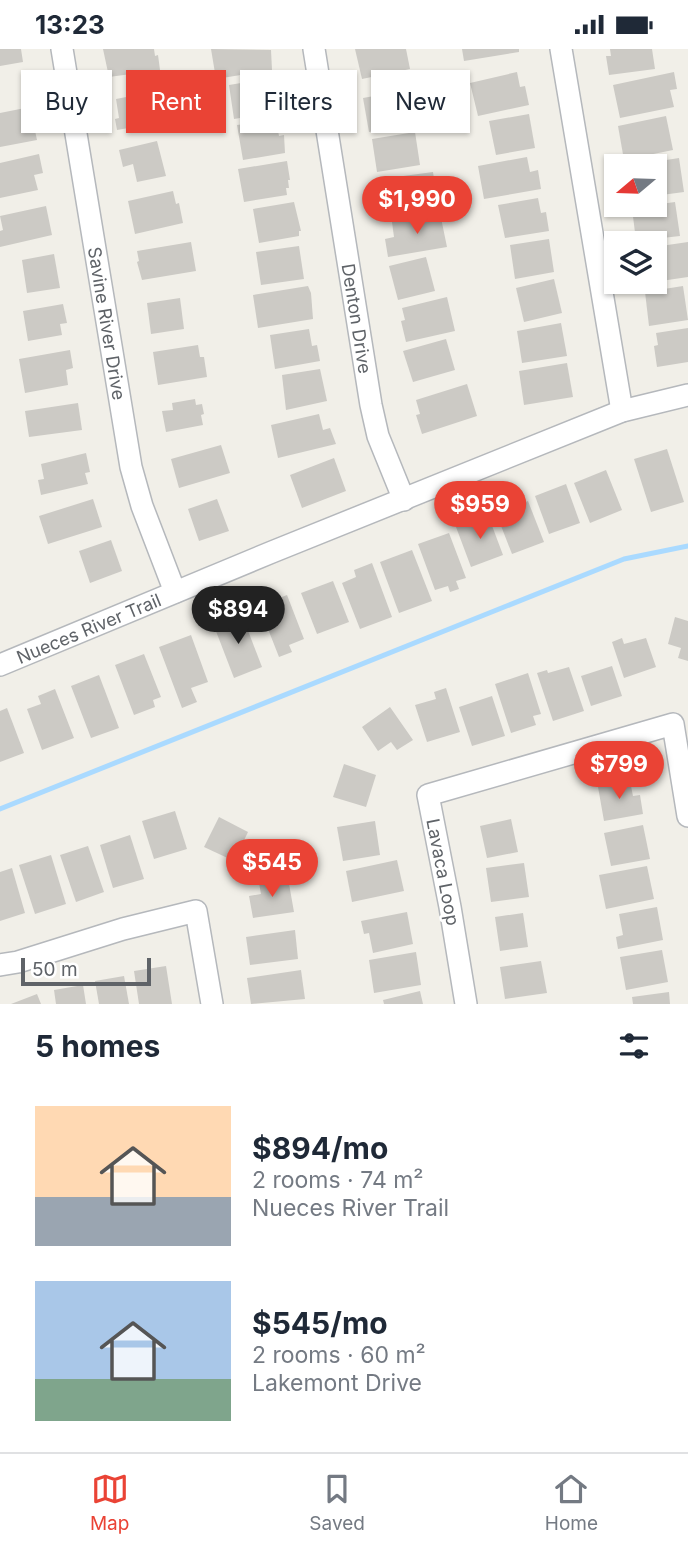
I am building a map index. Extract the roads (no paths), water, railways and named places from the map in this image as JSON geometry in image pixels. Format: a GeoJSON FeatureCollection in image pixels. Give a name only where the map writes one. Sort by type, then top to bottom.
{"type":"FeatureCollection","features":[{"type":"Feature","properties":{"kind":"street","name":"Savine River Drive"},"geometry":{"type":"LineString","coordinates":[[62,49],[131,467],[142,506],[175,592]]}},
{"type":"Feature","properties":{"kind":"street","name":"Denton Drive"},"geometry":{"type":"LineString","coordinates":[[314,49],[371,405],[378,436],[404,500]]}},
{"type":"Feature","properties":{"kind":"street"},"geometry":{"type":"LineString","coordinates":[[561,49],[622,411]]}},
{"type":"Feature","properties":{"kind":"street","name":"Nueces River Trail"},"geometry":{"type":"LineString","coordinates":[[0,665],[622,411],[688,395]]}},
{"type":"Feature","properties":{"kind":"street","name":"Lavaca Loop"},"geometry":{"type":"LineString","coordinates":[[466,1004],[428,795],[673,724],[688,816]]}},
{"type":"Feature","properties":{"kind":"street"},"geometry":{"type":"LineString","coordinates":[[0,965],[18,962],[123,929],[197,911],[212,1004]]}},
{"type":"Feature","properties":{"kind":"waterway"},"geometry":{"type":"LineString","coordinates":[[0,809],[624,559],[688,546]]}}]}
